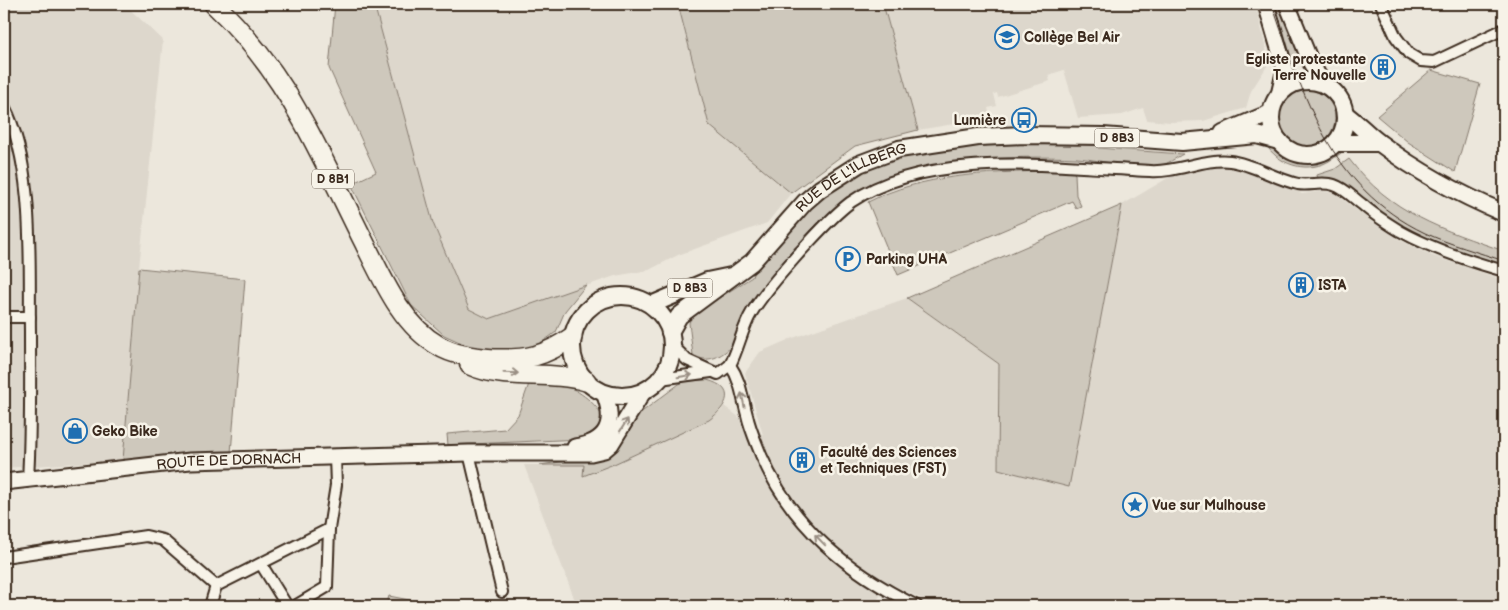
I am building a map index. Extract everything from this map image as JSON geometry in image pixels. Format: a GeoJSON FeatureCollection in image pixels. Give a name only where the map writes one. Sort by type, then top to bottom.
{"type":"FeatureCollection","features":[{"type":"Feature","properties":{"kind":"highway","name":"D 8B1"},"geometry":{"type":"LineString","coordinates":[[214,4],[250,42],[303,120],[381,276],[406,315],[428,339],[451,351],[485,358],[523,359],[545,354],[572,337]]}},
{"type":"Feature","properties":{"kind":"highway","name":"D 8B1"},"geometry":{"type":"LineString","coordinates":[[451,351],[462,362],[478,369],[498,373],[563,376],[586,381]]}},
{"type":"Feature","properties":{"kind":"main road"},"geometry":{"type":"LineString","coordinates":[[1266,4],[1285,69],[1279,95],[1271,113],[1272,128],[1279,141],[1296,154],[1310,156],[1323,153],[1337,142],[1345,124],[1346,114]]}},
{"type":"Feature","properties":{"kind":"main road"},"geometry":{"type":"LineString","coordinates":[[1287,4],[1311,63],[1323,84]]}},
{"type":"Feature","properties":{"kind":"main road"},"geometry":{"type":"LineString","coordinates":[[1279,95],[1288,87],[1300,82],[1315,81],[1323,84],[1338,96],[1346,114],[1379,143],[1456,191],[1504,213]]}},
{"type":"Feature","properties":{"kind":"main road","name":"D 8B3"},"geometry":{"type":"LineString","coordinates":[[1209,139],[1271,113]]}},
{"type":"Feature","properties":{"kind":"main road","name":"RUE DE L'ILLBERG"},"geometry":{"type":"LineString","coordinates":[[731,276],[752,262],[805,202],[820,189],[859,164],[892,151],[917,145],[1025,135],[1103,136],[1166,142],[1209,139]]}},
{"type":"Feature","properties":{"kind":"main road","name":"D 8B3"},"geometry":{"type":"LineString","coordinates":[[1209,139],[1257,135],[1279,141]]}},
{"type":"Feature","properties":{"kind":"main road"},"geometry":{"type":"LineString","coordinates":[[1337,142],[1379,143]]}},
{"type":"Feature","properties":{"kind":"main road","name":"D 8B3"},"geometry":{"type":"LineString","coordinates":[[650,305],[707,281],[731,276]]}},
{"type":"Feature","properties":{"kind":"main road","name":"D 8B3"},"geometry":{"type":"LineString","coordinates":[[671,338],[679,316],[731,276]]}},
{"type":"Feature","properties":{"kind":"main road"},"geometry":{"type":"LineString","coordinates":[[553,451],[591,453],[604,450],[620,431],[643,392],[660,379],[670,358],[671,338],[659,312],[650,305],[632,297],[606,299],[592,306],[583,315],[572,337],[574,360],[586,381],[604,393],[623,396],[643,392]]}},
{"type":"Feature","properties":{"kind":"main road"},"geometry":{"type":"LineString","coordinates":[[553,451],[586,446],[604,435],[610,412],[604,393]]}},
{"type":"Feature","properties":{"kind":"main road","name":"ROUTE DE DORNACH"},"geometry":{"type":"LineString","coordinates":[[4,482],[190,461],[553,451]]}},
{"type":"Feature","properties":{"kind":"street"},"geometry":{"type":"LineString","coordinates":[[1381,4],[1396,36],[1409,54],[1421,60],[1434,62],[1504,29]]}},
{"type":"Feature","properties":{"kind":"street"},"geometry":{"type":"LineString","coordinates":[[4,106],[17,142],[25,192],[31,268],[30,449],[28,479]]}},
{"type":"Feature","properties":{"kind":"street"},"geometry":{"type":"LineString","coordinates":[[660,379],[714,373],[730,365],[747,323],[759,302],[830,220],[853,201],[887,184],[932,172],[1030,163],[1152,172],[1174,170],[1202,163],[1230,161],[1298,184],[1330,184],[1349,194],[1379,218],[1422,242],[1504,271]]}},
{"type":"Feature","properties":{"kind":"street"},"geometry":{"type":"LineString","coordinates":[[4,317],[30,317]]}},
{"type":"Feature","properties":{"kind":"street"},"geometry":{"type":"LineString","coordinates":[[671,338],[687,360],[714,373]]}},
{"type":"Feature","properties":{"kind":"street"},"geometry":{"type":"LineString","coordinates":[[730,365],[737,376],[748,418],[761,455],[782,495],[793,510],[834,555],[857,572],[917,606]]}},
{"type":"Feature","properties":{"kind":"street"},"geometry":{"type":"LineString","coordinates":[[462,453],[502,592]]}},
{"type":"Feature","properties":{"kind":"street"},"geometry":{"type":"LineString","coordinates":[[295,606],[327,587],[329,529],[336,485],[335,456]]}},
{"type":"Feature","properties":{"kind":"street"},"geometry":{"type":"LineString","coordinates":[[210,606],[216,586],[329,529]]}},
{"type":"Feature","properties":{"kind":"street"},"geometry":{"type":"LineString","coordinates":[[4,557],[146,536],[163,540],[216,586]]}},
{"type":"Feature","properties":{"kind":"street"},"geometry":{"type":"LineString","coordinates":[[262,564],[287,606]]}},
{"type":"Feature","properties":{"kind":"shaded area"},"geometry":{"type":"Polygon","coordinates":[[[4,4],[124,4],[163,40],[139,268],[123,460],[4,468],[4,4]]]}},
{"type":"Feature","properties":{"kind":"shaded area"},"geometry":{"type":"Polygon","coordinates":[[[335,4],[374,4],[433,223],[469,309],[489,319],[586,285],[565,311],[556,332],[537,346],[522,352],[475,349],[444,335],[411,305],[351,184],[376,172],[329,68],[335,4]]]}},
{"type":"Feature","properties":{"kind":"shaded area"},"geometry":{"type":"Polygon","coordinates":[[[374,4],[678,4],[709,125],[791,193],[767,223],[678,255],[649,270],[615,276],[489,319],[469,309],[433,223],[374,4]]]}},
{"type":"Feature","properties":{"kind":"shaded area"},"geometry":{"type":"Polygon","coordinates":[[[678,4],[883,4],[918,130],[855,146],[791,193],[709,125],[678,4]]]}},
{"type":"Feature","properties":{"kind":"shaded area","name":"Collège Bel Air"},"geometry":{"type":"Polygon","coordinates":[[[883,4],[1256,4],[1269,63],[1251,91],[1246,108],[1203,121],[1170,122],[1147,120],[1143,108],[1122,115],[1078,118],[1064,70],[1048,75],[1050,81],[998,97],[997,93],[994,94],[997,106],[988,108],[990,118],[918,130],[883,4]]]}},
{"type":"Feature","properties":{"kind":"shaded area"},"geometry":{"type":"Polygon","coordinates":[[[1269,4],[1283,4],[1303,57],[1286,60],[1269,4]]]}},
{"type":"Feature","properties":{"kind":"shaded area"},"geometry":{"type":"Polygon","coordinates":[[[1431,70],[1480,84],[1455,172],[1408,142],[1377,116],[1431,70]]]}},
{"type":"Feature","properties":{"kind":"shaded area"},"geometry":{"type":"Polygon","coordinates":[[[1301,90],[1313,90],[1323,94],[1331,102],[1335,118],[1331,134],[1323,142],[1313,146],[1301,146],[1291,142],[1283,134],[1279,124],[1279,112],[1283,102],[1291,94],[1301,90]]]}},
{"type":"Feature","properties":{"kind":"shaded area"},"geometry":{"type":"Polygon","coordinates":[[[1263,140],[1286,155],[1310,160],[1352,145],[1323,164],[1305,167],[1296,166],[1280,159],[1263,140]]]}},
{"type":"Feature","properties":{"kind":"shaded area"},"geometry":{"type":"Polygon","coordinates":[[[1000,142],[1097,143],[1098,148],[1183,154],[1163,165],[1150,167],[1129,166],[1077,158],[994,158],[934,166],[906,172],[880,181],[841,203],[810,231],[782,263],[745,314],[737,339],[733,345],[714,358],[704,359],[693,355],[689,323],[692,315],[752,277],[802,216],[831,190],[853,176],[899,158],[948,148],[1000,142]]]}},
{"type":"Feature","properties":{"kind":"shaded area"},"geometry":{"type":"Polygon","coordinates":[[[1349,159],[1365,178],[1400,206],[1439,227],[1504,251],[1504,267],[1437,244],[1409,231],[1369,205],[1348,186],[1318,179],[1317,175],[1335,169],[1349,159]]]}},
{"type":"Feature","properties":{"kind":"shaded area"},"geometry":{"type":"Polygon","coordinates":[[[1214,166],[1235,168],[1287,185],[1302,194],[1321,191],[1335,193],[1372,222],[1400,240],[1433,256],[1504,280],[1504,606],[936,606],[889,583],[873,606],[577,606],[524,465],[585,465],[584,475],[721,411],[724,406],[763,435],[745,373],[760,352],[790,339],[907,298],[999,364],[998,469],[1069,486],[1122,205],[1173,175],[1214,166]]]}},
{"type":"Feature","properties":{"kind":"shaded area"},"geometry":{"type":"Polygon","coordinates":[[[1045,171],[1073,172],[1075,174],[1076,195],[1081,206],[1076,208],[1072,201],[898,275],[868,202],[889,193],[932,180],[977,174],[1045,171]]]}},
{"type":"Feature","properties":{"kind":"shaded area"},"geometry":{"type":"Polygon","coordinates":[[[1122,205],[1069,487],[998,469],[999,364],[907,298],[1122,205]]]}},
{"type":"Feature","properties":{"kind":"shaded area"},"geometry":{"type":"Polygon","coordinates":[[[139,268],[245,279],[231,453],[123,460],[139,268]]]}},
{"type":"Feature","properties":{"kind":"shaded area"},"geometry":{"type":"Polygon","coordinates":[[[707,380],[716,383],[726,392],[725,403],[716,415],[709,420],[614,464],[583,476],[584,465],[540,465],[594,457],[635,417],[679,384],[687,381],[707,380]]]}},
{"type":"Feature","properties":{"kind":"shaded area"},"geometry":{"type":"Polygon","coordinates":[[[530,381],[552,383],[578,392],[591,402],[601,414],[603,420],[601,426],[594,433],[582,439],[448,445],[447,434],[505,429],[518,415],[530,381]]]}},
{"type":"Feature","properties":{"kind":"shaded area"},"geometry":{"type":"Polygon","coordinates":[[[389,596],[440,606],[386,606],[389,596]]]}},
{"type":"Feature","properties":{"kind":"tram line"},"geometry":{"type":"LineString","coordinates":[[1272,4],[1309,105],[1343,165],[1365,191],[1392,214],[1425,233],[1504,261]]}},
{"type":"Feature","properties":{"kind":"place","name":"Collège Bel Air"},"geometry":{"type":"Point","coordinates":[1007,37]}},
{"type":"Feature","properties":{"kind":"place","name":"Egliste protestante Terre Nouvelle"},"geometry":{"type":"Point","coordinates":[1383,67]}},
{"type":"Feature","properties":{"kind":"place","name":"Lumière"},"geometry":{"type":"Point","coordinates":[1024,120]}},
{"type":"Feature","properties":{"kind":"place","name":"Parking UHA"},"geometry":{"type":"Point","coordinates":[848,259]}},
{"type":"Feature","properties":{"kind":"place","name":"ISTA"},"geometry":{"type":"Point","coordinates":[1301,285]}},
{"type":"Feature","properties":{"kind":"place","name":"Geko Bike"},"geometry":{"type":"Point","coordinates":[75,431]}},
{"type":"Feature","properties":{"kind":"place","name":"Faculté des Sciences et Techniques (FST)"},"geometry":{"type":"Point","coordinates":[802,460]}},
{"type":"Feature","properties":{"kind":"place","name":"Vue sur Mulhouse"},"geometry":{"type":"Point","coordinates":[1135,505]}}]}
